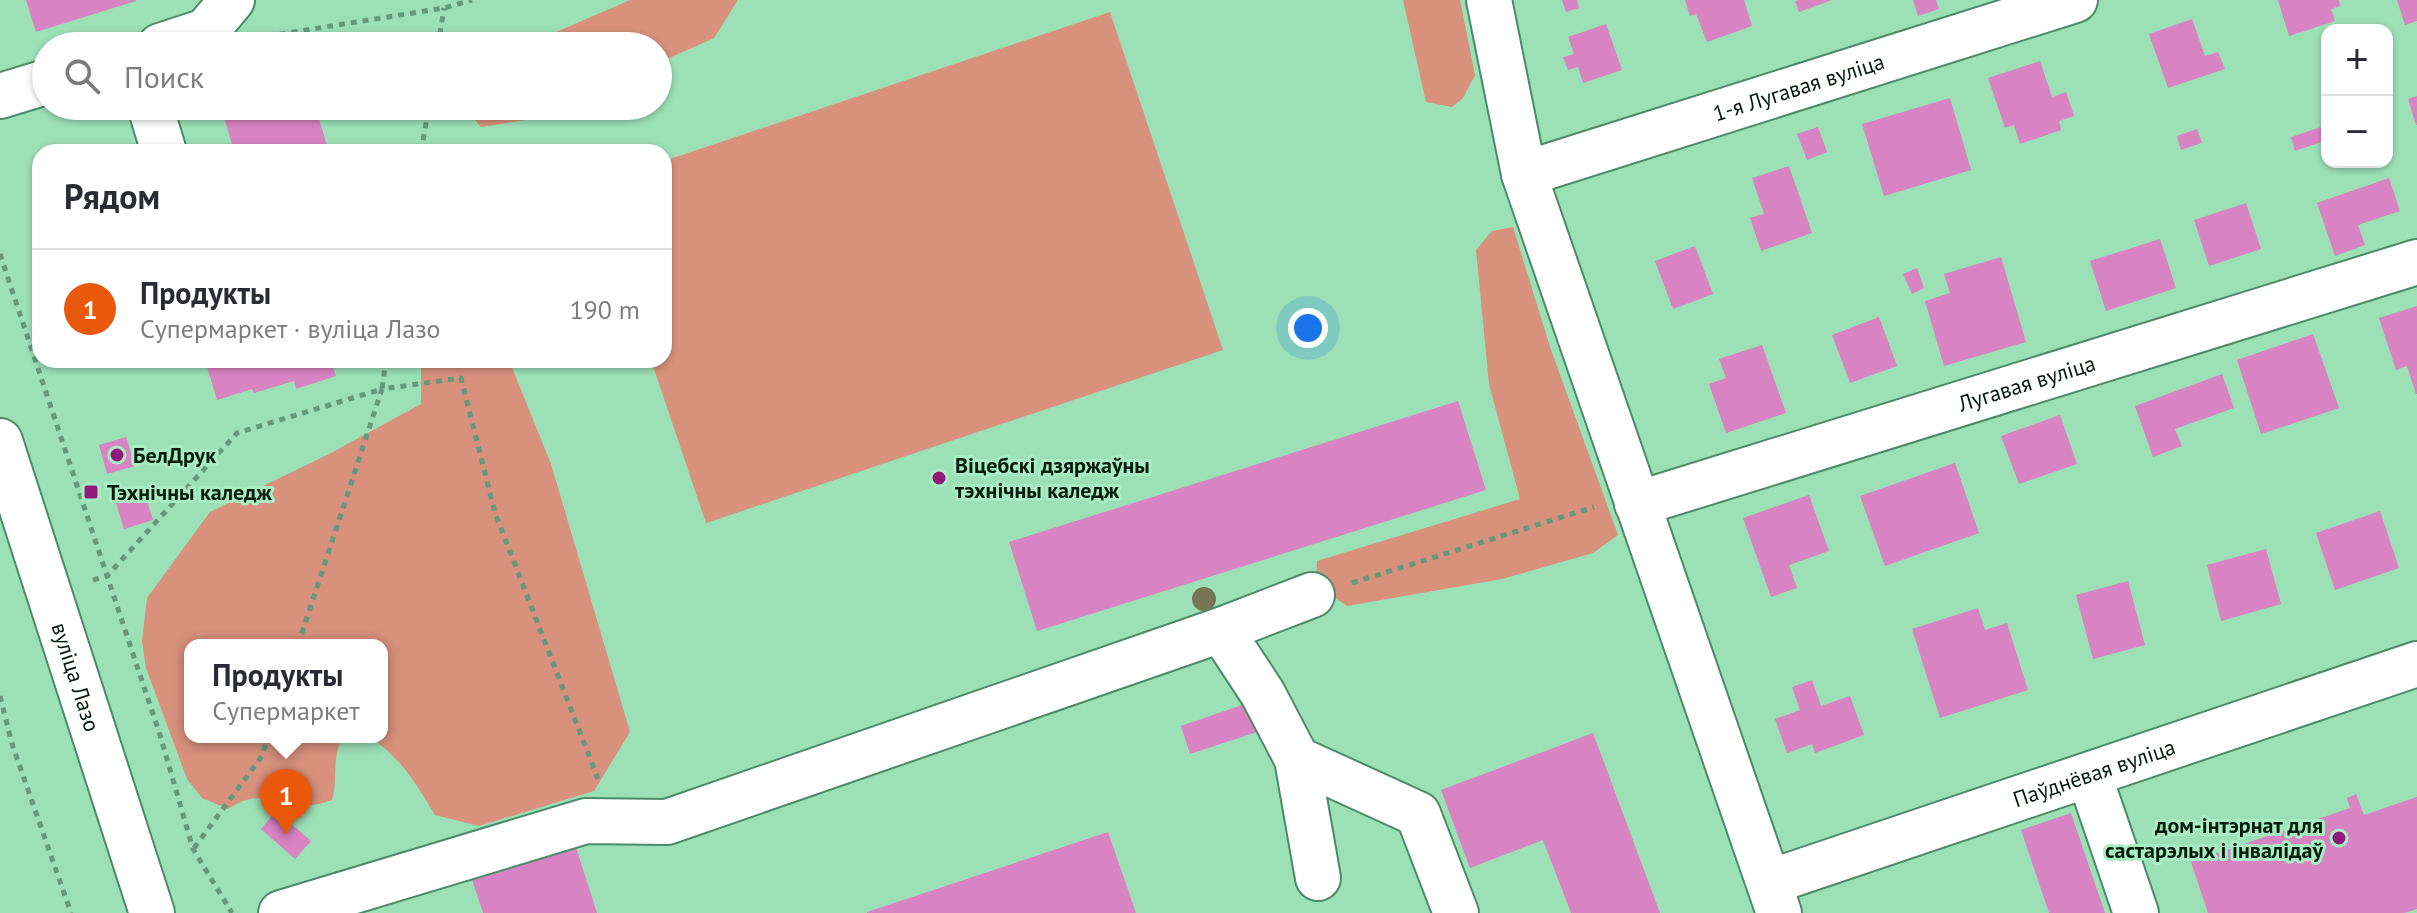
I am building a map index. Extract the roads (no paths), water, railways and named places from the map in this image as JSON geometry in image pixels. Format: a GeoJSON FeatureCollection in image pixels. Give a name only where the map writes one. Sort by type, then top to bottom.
{"type":"FeatureCollection","features":[{"type":"Feature","properties":{"kind":"street"},"geometry":{"type":"LineString","coordinates":[[1489,0],[1524,174],[1774,898]]}},
{"type":"Feature","properties":{"kind":"street","name":"1-я Лугавая вуліца"},"geometry":{"type":"LineString","coordinates":[[1524,174],[2075,0]]}},
{"type":"Feature","properties":{"kind":"street"},"geometry":{"type":"LineString","coordinates":[[188,32],[219,16]]}},
{"type":"Feature","properties":{"kind":"street"},"geometry":{"type":"LineString","coordinates":[[0,96],[32,86]]}},
{"type":"Feature","properties":{"kind":"street"},"geometry":{"type":"LineString","coordinates":[[154,120],[162,144]]}},
{"type":"Feature","properties":{"kind":"street","name":"Лугавая вуліца"},"geometry":{"type":"LineString","coordinates":[[1634,498],[2417,262]]}},
{"type":"Feature","properties":{"kind":"street","name":"вуліца Лазо"},"geometry":{"type":"LineString","coordinates":[[0,441],[152,913]]}},
{"type":"Feature","properties":{"kind":"street"},"geometry":{"type":"LineString","coordinates":[[281,913],[586,821],[667,822],[1221,630],[1312,595]]}},
{"type":"Feature","properties":{"kind":"street"},"geometry":{"type":"LineString","coordinates":[[1221,630],[1263,694],[1297,759],[1318,878]]}},
{"type":"Feature","properties":{"kind":"street","name":"Паўднёвая вуліца"},"geometry":{"type":"LineString","coordinates":[[1774,898],[2089,775],[2417,664]]}},
{"type":"Feature","properties":{"kind":"street"},"geometry":{"type":"LineString","coordinates":[[1297,759],[1418,814],[1456,913]]}},
{"type":"Feature","properties":{"kind":"street"},"geometry":{"type":"LineString","coordinates":[[2089,775],[2136,913]]}},
{"type":"Feature","properties":{"kind":"place","name":"БелДрук"},"geometry":{"type":"Point","coordinates":[117,455]}},
{"type":"Feature","properties":{"kind":"place","name":"Віцебскі дзяржаўны тэхнічны каледж"},"geometry":{"type":"Point","coordinates":[939,478]}},
{"type":"Feature","properties":{"kind":"place","name":"Тэхнічны каледж"},"geometry":{"type":"Point","coordinates":[91,492]}},
{"type":"Feature","properties":{"kind":"place","name":"Продукты"},"geometry":{"type":"Point","coordinates":[286,835]}},
{"type":"Feature","properties":{"kind":"place","name":"дом-інтэрнат для састарэлых і інвалідаў"},"geometry":{"type":"Point","coordinates":[2339,838]}}]}
